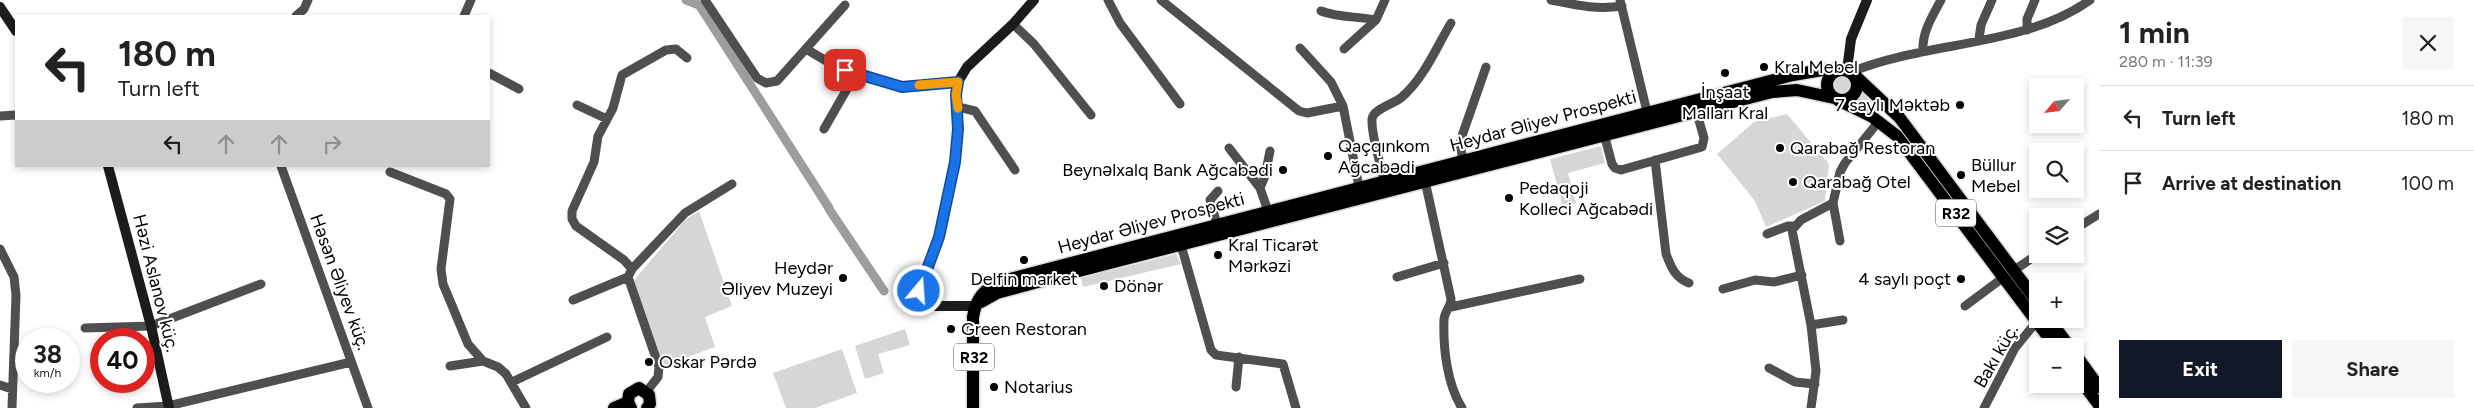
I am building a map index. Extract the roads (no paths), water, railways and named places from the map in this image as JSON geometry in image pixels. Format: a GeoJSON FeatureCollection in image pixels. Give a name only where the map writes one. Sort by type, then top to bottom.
{"type":"FeatureCollection","features":[{"type":"Feature","properties":{"kind":"main road","name":"Heydar Əliyev Prospekti"},"geometry":{"type":"LineString","coordinates":[[975,306],[983,292],[1002,281],[1384,180],[1648,117],[1793,75],[1822,70],[1847,71]]}},
{"type":"Feature","properties":{"kind":"main road"},"geometry":{"type":"LineString","coordinates":[[1847,71],[1857,81],[1856,91],[1849,98],[1836,99],[1828,91],[1827,82],[1834,72],[1847,71]]}},
{"type":"Feature","properties":{"kind":"main road","name":"R32"},"geometry":{"type":"LineString","coordinates":[[1847,71],[1899,117],[2029,301]]}},
{"type":"Feature","properties":{"kind":"main road","name":"R32"},"geometry":{"type":"LineString","coordinates":[[974,408],[973,317],[975,306],[997,293],[1604,134],[1648,117],[1696,110],[1787,89],[1836,99],[1857,107],[1879,121],[1909,150],[2009,274],[2029,295]]}},
{"type":"Feature","properties":{"kind":"main road","name":"R32"},"geometry":{"type":"LineString","coordinates":[[2051,328],[2061,338]]}},
{"type":"Feature","properties":{"kind":"main road"},"geometry":{"type":"LineString","coordinates":[[2084,366],[2099,387]]}},
{"type":"Feature","properties":{"kind":"main road"},"geometry":{"type":"LineString","coordinates":[[2084,385],[2098,404]]}},
{"type":"Feature","properties":{"kind":"main road"},"geometry":{"type":"LineString","coordinates":[[614,408],[629,405],[631,391],[639,388],[647,391],[650,399],[647,408]]}},
{"type":"Feature","properties":{"kind":"street"},"geometry":{"type":"LineString","coordinates":[[297,15],[304,9],[308,0]]}},
{"type":"Feature","properties":{"kind":"street"},"geometry":{"type":"LineString","coordinates":[[464,15],[471,0]]}},
{"type":"Feature","properties":{"kind":"street"},"geometry":{"type":"LineString","coordinates":[[975,306],[931,306],[925,303],[919,291],[939,237],[955,162],[958,107],[956,95],[958,82],[967,67],[1014,24],[1034,0]]}},
{"type":"Feature","properties":{"kind":"street"},"geometry":{"type":"LineString","coordinates":[[1108,0],[1120,22],[1180,104]]}},
{"type":"Feature","properties":{"kind":"street"},"geometry":{"type":"LineString","coordinates":[[1160,0],[1286,103],[1299,111],[1307,113],[1343,106]]}},
{"type":"Feature","properties":{"kind":"street"},"geometry":{"type":"LineString","coordinates":[[1344,49],[1376,20],[1386,0]]}},
{"type":"Feature","properties":{"kind":"street"},"geometry":{"type":"LineString","coordinates":[[1551,0],[1604,9],[1621,3],[1648,117]]}},
{"type":"Feature","properties":{"kind":"street"},"geometry":{"type":"LineString","coordinates":[[1867,0],[1850,38],[1847,71],[1890,58],[2027,30],[2090,0]]}},
{"type":"Feature","properties":{"kind":"street"},"geometry":{"type":"LineString","coordinates":[[1923,51],[1922,40],[1925,31],[1941,0]]}},
{"type":"Feature","properties":{"kind":"street"},"geometry":{"type":"LineString","coordinates":[[1979,39],[1981,25],[1992,0]]}},
{"type":"Feature","properties":{"kind":"street"},"geometry":{"type":"LineString","coordinates":[[2027,30],[2027,19],[2035,0]]}},
{"type":"Feature","properties":{"kind":"street"},"geometry":{"type":"LineString","coordinates":[[709,1],[757,78],[766,84],[777,81],[845,5]]}},
{"type":"Feature","properties":{"kind":"street"},"geometry":{"type":"LineString","coordinates":[[0,7],[15,30]]}},
{"type":"Feature","properties":{"kind":"street"},"geometry":{"type":"LineString","coordinates":[[1321,11],[1330,15],[1355,15],[1376,20]]}},
{"type":"Feature","properties":{"kind":"street"},"geometry":{"type":"LineString","coordinates":[[1384,180],[1372,119],[1375,112],[1401,98],[1416,83],[1451,23]]}},
{"type":"Feature","properties":{"kind":"street"},"geometry":{"type":"LineString","coordinates":[[1014,24],[1034,44],[1091,115]]}},
{"type":"Feature","properties":{"kind":"street"},"geometry":{"type":"LineString","coordinates":[[1300,48],[1331,82],[1343,106],[1359,187]]}},
{"type":"Feature","properties":{"kind":"street"},"geometry":{"type":"LineString","coordinates":[[806,49],[855,75],[902,87],[958,82]]}},
{"type":"Feature","properties":{"kind":"street"},"geometry":{"type":"LineString","coordinates":[[647,391],[658,377],[659,367],[630,273],[624,260],[576,226],[572,219],[572,211],[594,162],[598,136],[613,108],[622,75],[666,50],[676,50],[687,58]]}},
{"type":"Feature","properties":{"kind":"street"},"geometry":{"type":"LineString","coordinates":[[1463,160],[1460,144],[1486,67]]}},
{"type":"Feature","properties":{"kind":"street"},"geometry":{"type":"LineString","coordinates":[[490,74],[519,89]]}},
{"type":"Feature","properties":{"kind":"street"},"geometry":{"type":"LineString","coordinates":[[824,130],[855,75]]}},
{"type":"Feature","properties":{"kind":"street"},"geometry":{"type":"LineString","coordinates":[[577,105],[607,119]]}},
{"type":"Feature","properties":{"kind":"street"},"geometry":{"type":"LineString","coordinates":[[958,107],[975,111],[1015,170]]}},
{"type":"Feature","properties":{"kind":"street"},"geometry":{"type":"LineString","coordinates":[[1604,134],[1615,168],[1621,170],[1702,147],[1704,138],[1696,110]]}},
{"type":"Feature","properties":{"kind":"street"},"geometry":{"type":"LineString","coordinates":[[0,116],[15,115]]}},
{"type":"Feature","properties":{"kind":"street"},"geometry":{"type":"LineString","coordinates":[[1840,241],[1833,203],[1843,168],[1879,121]]}},
{"type":"Feature","properties":{"kind":"street"},"geometry":{"type":"LineString","coordinates":[[1229,148],[1260,188],[1268,211]]}},
{"type":"Feature","properties":{"kind":"street"},"geometry":{"type":"LineString","coordinates":[[1260,188],[1266,176],[1270,151]]}},
{"type":"Feature","properties":{"kind":"street"},"geometry":{"type":"LineString","coordinates":[[1655,160],[1666,254],[1672,268],[1680,279],[1689,283]]}},
{"type":"Feature","properties":{"kind":"street","name":"Həzi Aslanov küç."},"geometry":{"type":"LineString","coordinates":[[108,167],[151,326],[169,407]]}},
{"type":"Feature","properties":{"kind":"street","name":"Həsən Əliyev küç."},"geometry":{"type":"LineString","coordinates":[[281,167],[368,408]]}},
{"type":"Feature","properties":{"kind":"street"},"geometry":{"type":"LineString","coordinates":[[390,172],[446,194],[450,199],[441,269],[443,284],[468,344],[483,361],[498,367],[512,382],[526,408]]}},
{"type":"Feature","properties":{"kind":"street"},"geometry":{"type":"LineString","coordinates":[[1425,181],[1451,299],[1451,307],[1444,319],[1447,361],[1452,388],[1462,408]]}},
{"type":"Feature","properties":{"kind":"street"},"geometry":{"type":"LineString","coordinates":[[573,300],[630,273],[685,213],[732,184]]}},
{"type":"Feature","properties":{"kind":"street"},"geometry":{"type":"LineString","coordinates":[[1217,224],[1210,200],[1218,191]]}},
{"type":"Feature","properties":{"kind":"street"},"geometry":{"type":"LineString","coordinates":[[1811,408],[1816,372],[1811,325],[1802,275],[1792,235],[1794,226],[1801,220],[1833,203]]}},
{"type":"Feature","properties":{"kind":"street"},"geometry":{"type":"LineString","coordinates":[[2084,223],[2099,214]]}},
{"type":"Feature","properties":{"kind":"street"},"geometry":{"type":"LineString","coordinates":[[1767,234],[1788,226],[1794,226]]}},
{"type":"Feature","properties":{"kind":"street"},"geometry":{"type":"LineString","coordinates":[[1181,246],[1210,350],[1216,355],[1283,364],[1296,408]]}},
{"type":"Feature","properties":{"kind":"street"},"geometry":{"type":"LineString","coordinates":[[0,250],[14,277],[16,295],[12,408]]}},
{"type":"Feature","properties":{"kind":"street"},"geometry":{"type":"LineString","coordinates":[[1965,306],[2029,260]]}},
{"type":"Feature","properties":{"kind":"street"},"geometry":{"type":"LineString","coordinates":[[1397,277],[1444,263]]}},
{"type":"Feature","properties":{"kind":"street"},"geometry":{"type":"LineString","coordinates":[[1723,289],[1755,280],[1774,282],[1802,275]]}},
{"type":"Feature","properties":{"kind":"street"},"geometry":{"type":"LineString","coordinates":[[1451,307],[1580,279]]}},
{"type":"Feature","properties":{"kind":"street"},"geometry":{"type":"LineString","coordinates":[[85,328],[151,326],[261,284]]}},
{"type":"Feature","properties":{"kind":"street"},"geometry":{"type":"LineString","coordinates":[[1811,325],[1843,320]]}},
{"type":"Feature","properties":{"kind":"street","name":"Bakı küç."},"geometry":{"type":"LineString","coordinates":[[1984,408],[2015,348],[2035,328]]}},
{"type":"Feature","properties":{"kind":"street"},"geometry":{"type":"LineString","coordinates":[[512,382],[607,337]]}},
{"type":"Feature","properties":{"kind":"street"},"geometry":{"type":"LineString","coordinates":[[1236,387],[1239,357]]}},
{"type":"Feature","properties":{"kind":"street"},"geometry":{"type":"LineString","coordinates":[[450,366],[483,361]]}},
{"type":"Feature","properties":{"kind":"street"},"geometry":{"type":"LineString","coordinates":[[137,408],[169,407],[351,362]]}},
{"type":"Feature","properties":{"kind":"street"},"geometry":{"type":"LineString","coordinates":[[1769,368],[1795,382],[1815,384]]}},
{"type":"Feature","properties":{"kind":"street"},"geometry":{"type":"LineString","coordinates":[[0,385],[12,389]]}},
{"type":"Feature","properties":{"kind":"waterway"},"geometry":{"type":"LineString","coordinates":[[686,0],[699,5],[829,208]]}},
{"type":"Feature","properties":{"kind":"waterway"},"geometry":{"type":"LineString","coordinates":[[829,209],[884,291]]}},
{"type":"Feature","properties":{"kind":"place","name":"Kral Mebel"},"geometry":{"type":"Point","coordinates":[1764,67]}},
{"type":"Feature","properties":{"kind":"place","name":"İnşaat Malları Kral"},"geometry":{"type":"Point","coordinates":[1725,73]}},
{"type":"Feature","properties":{"kind":"place","name":"7 saylı Məktəb"},"geometry":{"type":"Point","coordinates":[1960,105]}},
{"type":"Feature","properties":{"kind":"place","name":"Qarabağ Restoran"},"geometry":{"type":"Point","coordinates":[1780,148]}},
{"type":"Feature","properties":{"kind":"place","name":"Qaçqınkom Ağcabədi"},"geometry":{"type":"Point","coordinates":[1328,156]}},
{"type":"Feature","properties":{"kind":"place","name":"Beynəlxalq Bank Ağcabədi"},"geometry":{"type":"Point","coordinates":[1283,170]}},
{"type":"Feature","properties":{"kind":"place","name":"Büllur Mebel"},"geometry":{"type":"Point","coordinates":[1961,175]}},
{"type":"Feature","properties":{"kind":"place","name":"Qarabağ Otel"},"geometry":{"type":"Point","coordinates":[1793,182]}},
{"type":"Feature","properties":{"kind":"place","name":"Pedaqoji Kolleci Ağcabədi"},"geometry":{"type":"Point","coordinates":[1509,198]}},
{"type":"Feature","properties":{"kind":"place","name":"Kral Ticarət Mərkəzi"},"geometry":{"type":"Point","coordinates":[1218,255]}},
{"type":"Feature","properties":{"kind":"place","name":"Delfin market"},"geometry":{"type":"Point","coordinates":[1024,260]}},
{"type":"Feature","properties":{"kind":"place","name":"Heydər Əliyev Muzeyi"},"geometry":{"type":"Point","coordinates":[843,278]}},
{"type":"Feature","properties":{"kind":"place","name":"4 saylı poçt"},"geometry":{"type":"Point","coordinates":[1961,279]}},
{"type":"Feature","properties":{"kind":"place","name":"Dönər"},"geometry":{"type":"Point","coordinates":[1104,286]}},
{"type":"Feature","properties":{"kind":"place","name":"Green Restoran"},"geometry":{"type":"Point","coordinates":[951,329]}},
{"type":"Feature","properties":{"kind":"place","name":"Oskar Pərdə"},"geometry":{"type":"Point","coordinates":[649,362]}},
{"type":"Feature","properties":{"kind":"place","name":"Notarius"},"geometry":{"type":"Point","coordinates":[994,387]}}]}
